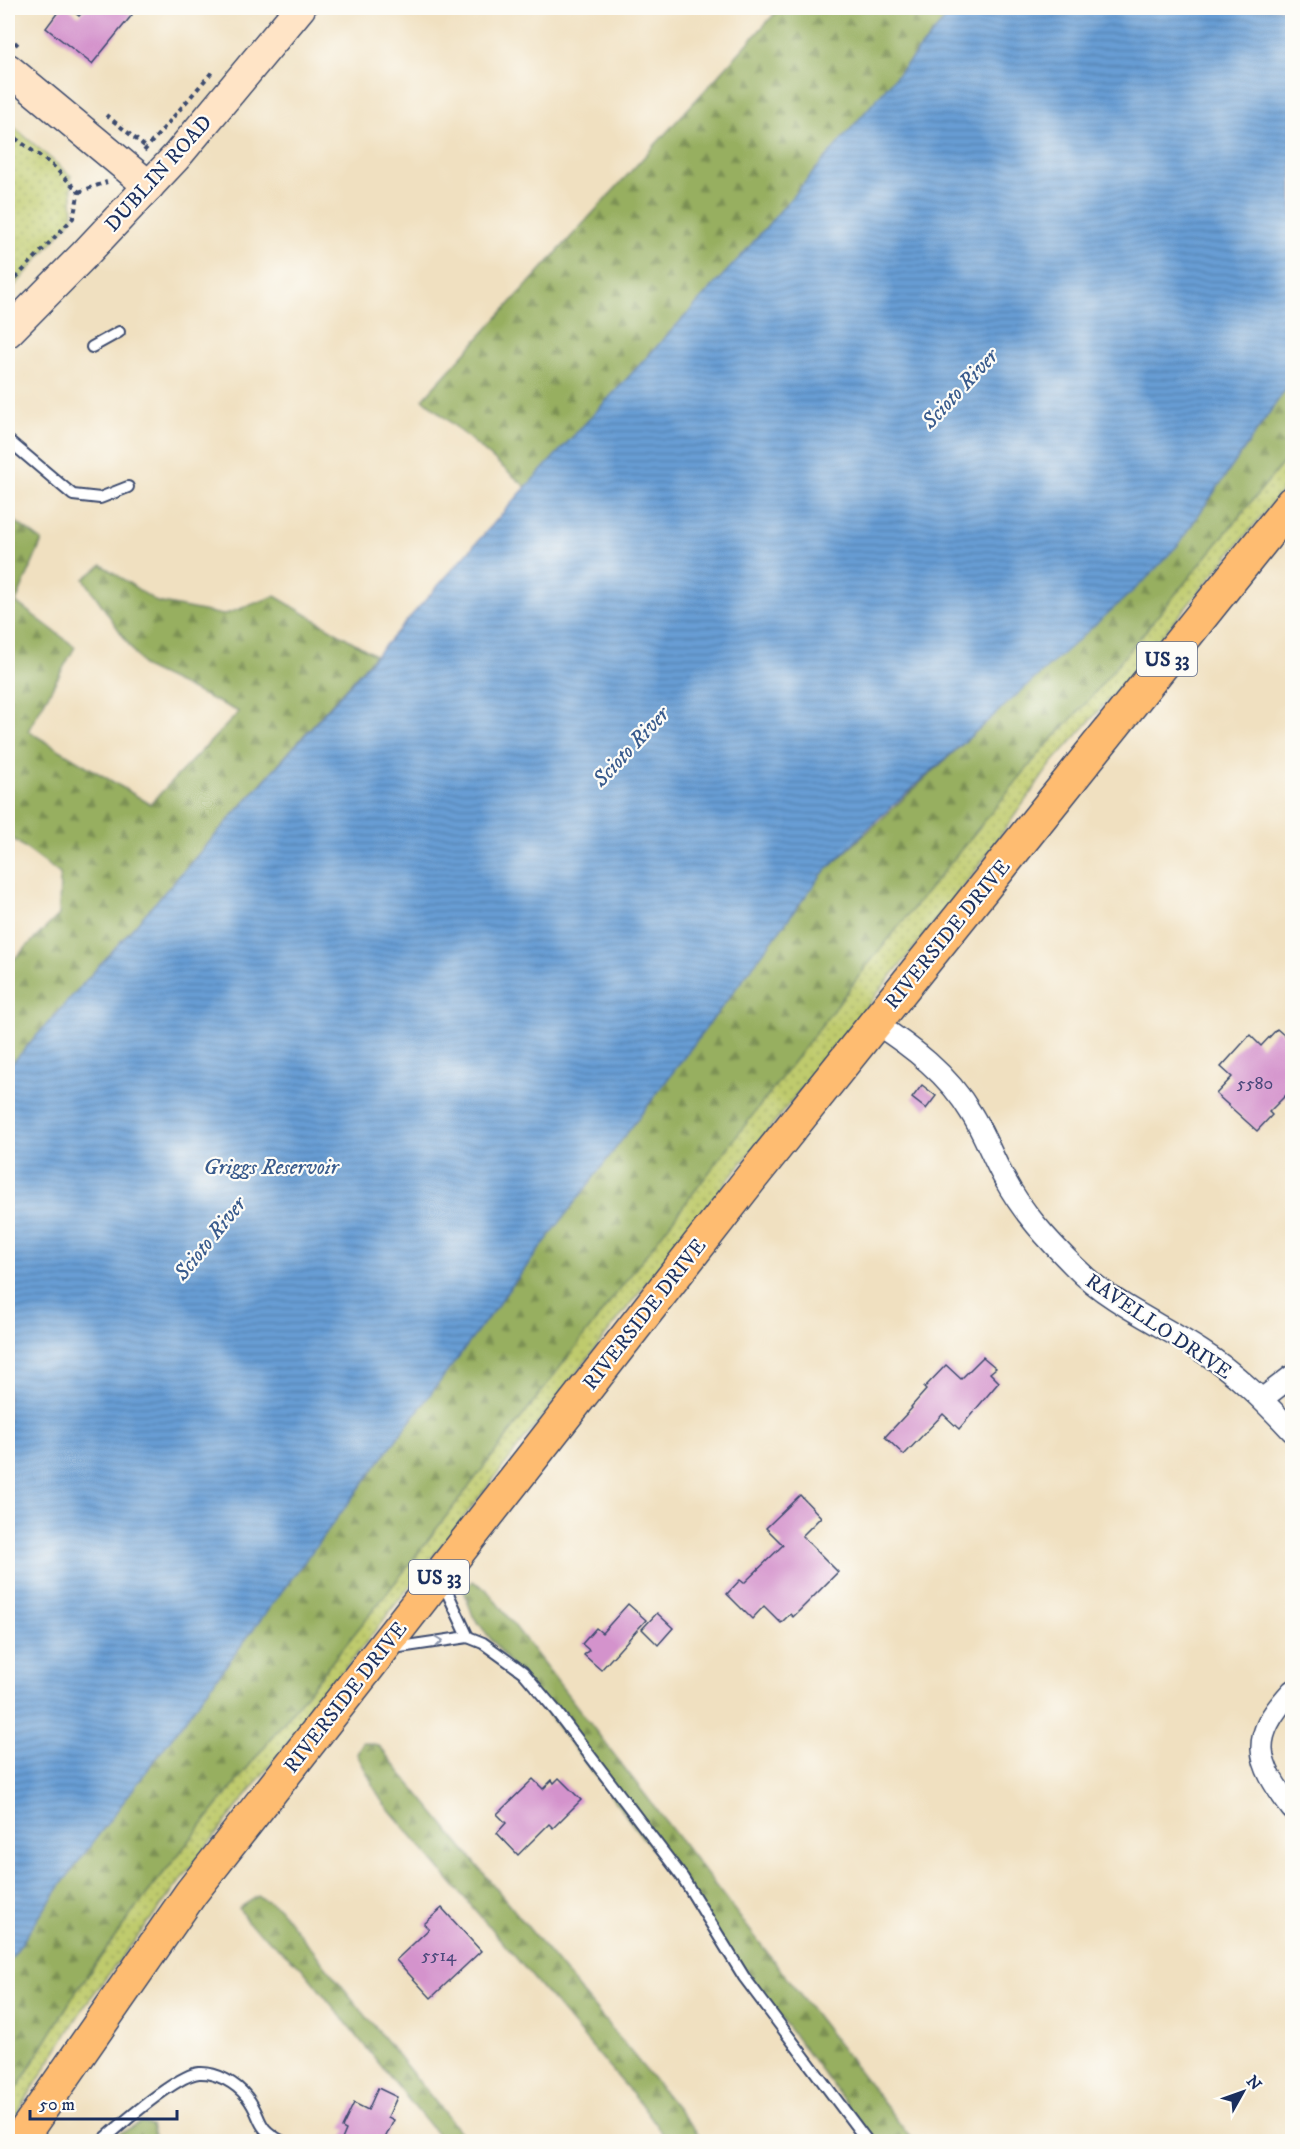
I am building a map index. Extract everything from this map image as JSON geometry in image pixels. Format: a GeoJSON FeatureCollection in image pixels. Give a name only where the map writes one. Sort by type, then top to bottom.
{"type":"FeatureCollection","features":[{"type":"Feature","properties":{"kind":"main road","name":"DUBLIN ROAD"},"geometry":{"type":"LineString","coordinates":[[8,332],[139,176],[300,8]]}},
{"type":"Feature","properties":{"kind":"main road"},"geometry":{"type":"LineString","coordinates":[[8,69],[139,176]]}},
{"type":"Feature","properties":{"kind":"main road","name":"RIVERSIDE DRIVE"},"geometry":{"type":"LineString","coordinates":[[18,2142],[191,1893],[875,1023],[1293,503]]}},
{"type":"Feature","properties":{"kind":"street","name":"RAVELLO DRIVE"},"geometry":{"type":"LineString","coordinates":[[875,1023],[908,1044],[954,1089],[971,1112],[1016,1198],[1030,1218],[1077,1270],[1128,1307],[1201,1350],[1262,1399],[1293,1431]]}},
{"type":"Feature","properties":{"kind":"street"},"geometry":{"type":"LineString","coordinates":[[1262,1399],[1293,1376]]}},
{"type":"Feature","properties":{"kind":"street"},"geometry":{"type":"LineString","coordinates":[[1293,1691],[1276,1709],[1262,1735],[1264,1763],[1273,1784],[1293,1809]]}},
{"type":"Feature","properties":{"kind":"lane"},"geometry":{"type":"LineString","coordinates":[[92,346],[119,332]]}},
{"type":"Feature","properties":{"kind":"lane"},"geometry":{"type":"LineString","coordinates":[[8,440],[73,495],[100,498],[128,487]]}},
{"type":"Feature","properties":{"kind":"lane"},"geometry":{"type":"LineString","coordinates":[[440,1575],[468,1637]]}},
{"type":"Feature","properties":{"kind":"lane"},"geometry":{"type":"LineString","coordinates":[[381,1650],[468,1637],[483,1643],[523,1672],[556,1711],[683,1878],[744,1977],[868,2142]]}},
{"type":"Feature","properties":{"kind":"lane"},"geometry":{"type":"LineString","coordinates":[[101,2142],[153,2097],[197,2073],[224,2078],[247,2097],[265,2132],[283,2142]]}},
{"type":"Feature","properties":{"kind":"path"},"geometry":{"type":"LineString","coordinates":[[79,192],[118,178],[139,176],[214,70]]}},
{"type":"Feature","properties":{"kind":"path"},"geometry":{"type":"LineString","coordinates":[[8,133],[52,165],[79,192]]}},
{"type":"Feature","properties":{"kind":"path"},"geometry":{"type":"LineString","coordinates":[[8,286],[73,218],[79,192]]}},
{"type":"Feature","properties":{"kind":"green space"},"geometry":{"type":"Polygon","coordinates":[[[780,8],[955,8],[743,254],[526,487],[423,399],[780,8]]]}},
{"type":"Feature","properties":{"kind":"green space"},"geometry":{"type":"Polygon","coordinates":[[[8,122],[71,176],[73,218],[8,294],[8,122]]]}},
{"type":"Feature","properties":{"kind":"green space"},"geometry":{"type":"Polygon","coordinates":[[[1292,380],[1292,452],[1087,702],[1042,750],[869,963],[405,1570],[135,1909],[77,1990],[8,2103],[8,1963],[60,1886],[822,874],[1177,546],[1292,380]]]}},
{"type":"Feature","properties":{"kind":"green space"},"geometry":{"type":"Polygon","coordinates":[[[1292,452],[1292,479],[1121,686],[1052,763],[973,874],[688,1230],[224,1824],[85,2005],[8,2128],[8,2103],[77,1990],[135,1909],[405,1570],[869,963],[1042,750],[1087,702],[1292,452]]]}},
{"type":"Feature","properties":{"kind":"green space"},"geometry":{"type":"Polygon","coordinates":[[[8,516],[42,541],[16,602],[75,647],[28,731],[150,804],[239,712],[144,667],[84,579],[102,565],[157,602],[223,615],[275,596],[375,655],[8,1068],[8,965],[59,915],[60,874],[8,835],[8,516]]]}},
{"type":"Feature","properties":{"kind":"green space"},"geometry":{"type":"Polygon","coordinates":[[[472,1581],[486,1589],[913,2141],[875,2141],[473,1616],[464,1591],[472,1581]]]}},
{"type":"Feature","properties":{"kind":"green space"},"geometry":{"type":"Polygon","coordinates":[[[363,1742],[378,1745],[704,2141],[668,2141],[640,2103],[381,1800],[357,1754],[363,1742]]]}},
{"type":"Feature","properties":{"kind":"green space"},"geometry":{"type":"Polygon","coordinates":[[[258,1896],[278,1907],[467,2141],[442,2141],[300,1966],[248,1923],[239,1908],[258,1896]]]}},
{"type":"Feature","properties":{"kind":"green space"},"geometry":{"type":"Polygon","coordinates":[[[141,2122],[152,2125],[155,2135],[147,2141],[104,2142],[141,2122]]]}},
{"type":"Feature","properties":{"kind":"water","name":"Griggs Reservoir"},"geometry":{"type":"Polygon","coordinates":[[[955,8],[1292,8],[1292,380],[1177,546],[1144,581],[878,819],[822,874],[60,1886],[8,1963],[8,1068],[526,487],[743,254],[955,8]]]}},
{"type":"Feature","properties":{"kind":"building"},"geometry":{"type":"Polygon","coordinates":[[[61,8],[68,8],[79,16],[86,8],[123,8],[132,15],[92,64],[46,28],[61,8]]]}},
{"type":"Feature","properties":{"kind":"building"},"geometry":{"type":"Polygon","coordinates":[[[1277,1029],[1293,1043],[1293,1088],[1269,1112],[1272,1115],[1257,1131],[1216,1094],[1232,1077],[1221,1067],[1250,1035],[1261,1046],[1277,1029]]]}},
{"type":"Feature","properties":{"kind":"building"},"geometry":{"type":"Polygon","coordinates":[[[922,1085],[936,1096],[926,1109],[912,1098],[922,1085]]]}},
{"type":"Feature","properties":{"kind":"building"},"geometry":{"type":"Polygon","coordinates":[[[983,1357],[996,1368],[990,1373],[999,1382],[959,1429],[943,1414],[904,1455],[885,1437],[912,1408],[926,1390],[924,1388],[946,1365],[961,1379],[983,1357]]]}},
{"type":"Feature","properties":{"kind":"building"},"geometry":{"type":"Polygon","coordinates":[[[800,1495],[821,1517],[802,1536],[838,1572],[793,1617],[790,1614],[781,1623],[764,1606],[752,1619],[727,1594],[740,1580],[744,1583],[783,1545],[766,1528],[800,1495]]]}},
{"type":"Feature","properties":{"kind":"building"},"geometry":{"type":"Polygon","coordinates":[[[628,1604],[646,1620],[601,1670],[584,1655],[589,1650],[582,1644],[596,1628],[602,1633],[628,1604]]]}},
{"type":"Feature","properties":{"kind":"building"},"geometry":{"type":"Polygon","coordinates":[[[657,1613],[673,1628],[658,1645],[642,1629],[657,1613]]]}},
{"type":"Feature","properties":{"kind":"building"},"geometry":{"type":"Polygon","coordinates":[[[559,1778],[581,1800],[553,1828],[549,1824],[518,1855],[497,1833],[506,1823],[497,1814],[533,1779],[543,1789],[552,1780],[554,1783],[559,1778]]]}},
{"type":"Feature","properties":{"kind":"building"},"geometry":{"type":"Polygon","coordinates":[[[442,1908],[481,1951],[431,1998],[396,1960],[429,1929],[424,1924],[442,1908]]]}},
{"type":"Feature","properties":{"kind":"building"},"geometry":{"type":"Polygon","coordinates":[[[378,2088],[397,2097],[388,2117],[394,2120],[383,2142],[341,2142],[346,2130],[342,2128],[354,2103],[368,2110],[378,2088]]]}},
{"type":"Feature","properties":{"kind":"water label","name":"Scioto River"},"geometry":{"type":"Point","coordinates":[959,388]}},
{"type":"Feature","properties":{"kind":"water label","name":"Scioto River"},"geometry":{"type":"Point","coordinates":[630,746]}},
{"type":"Feature","properties":{"kind":"water label","name":"Scioto River"},"geometry":{"type":"Point","coordinates":[209,1238]}}]}
